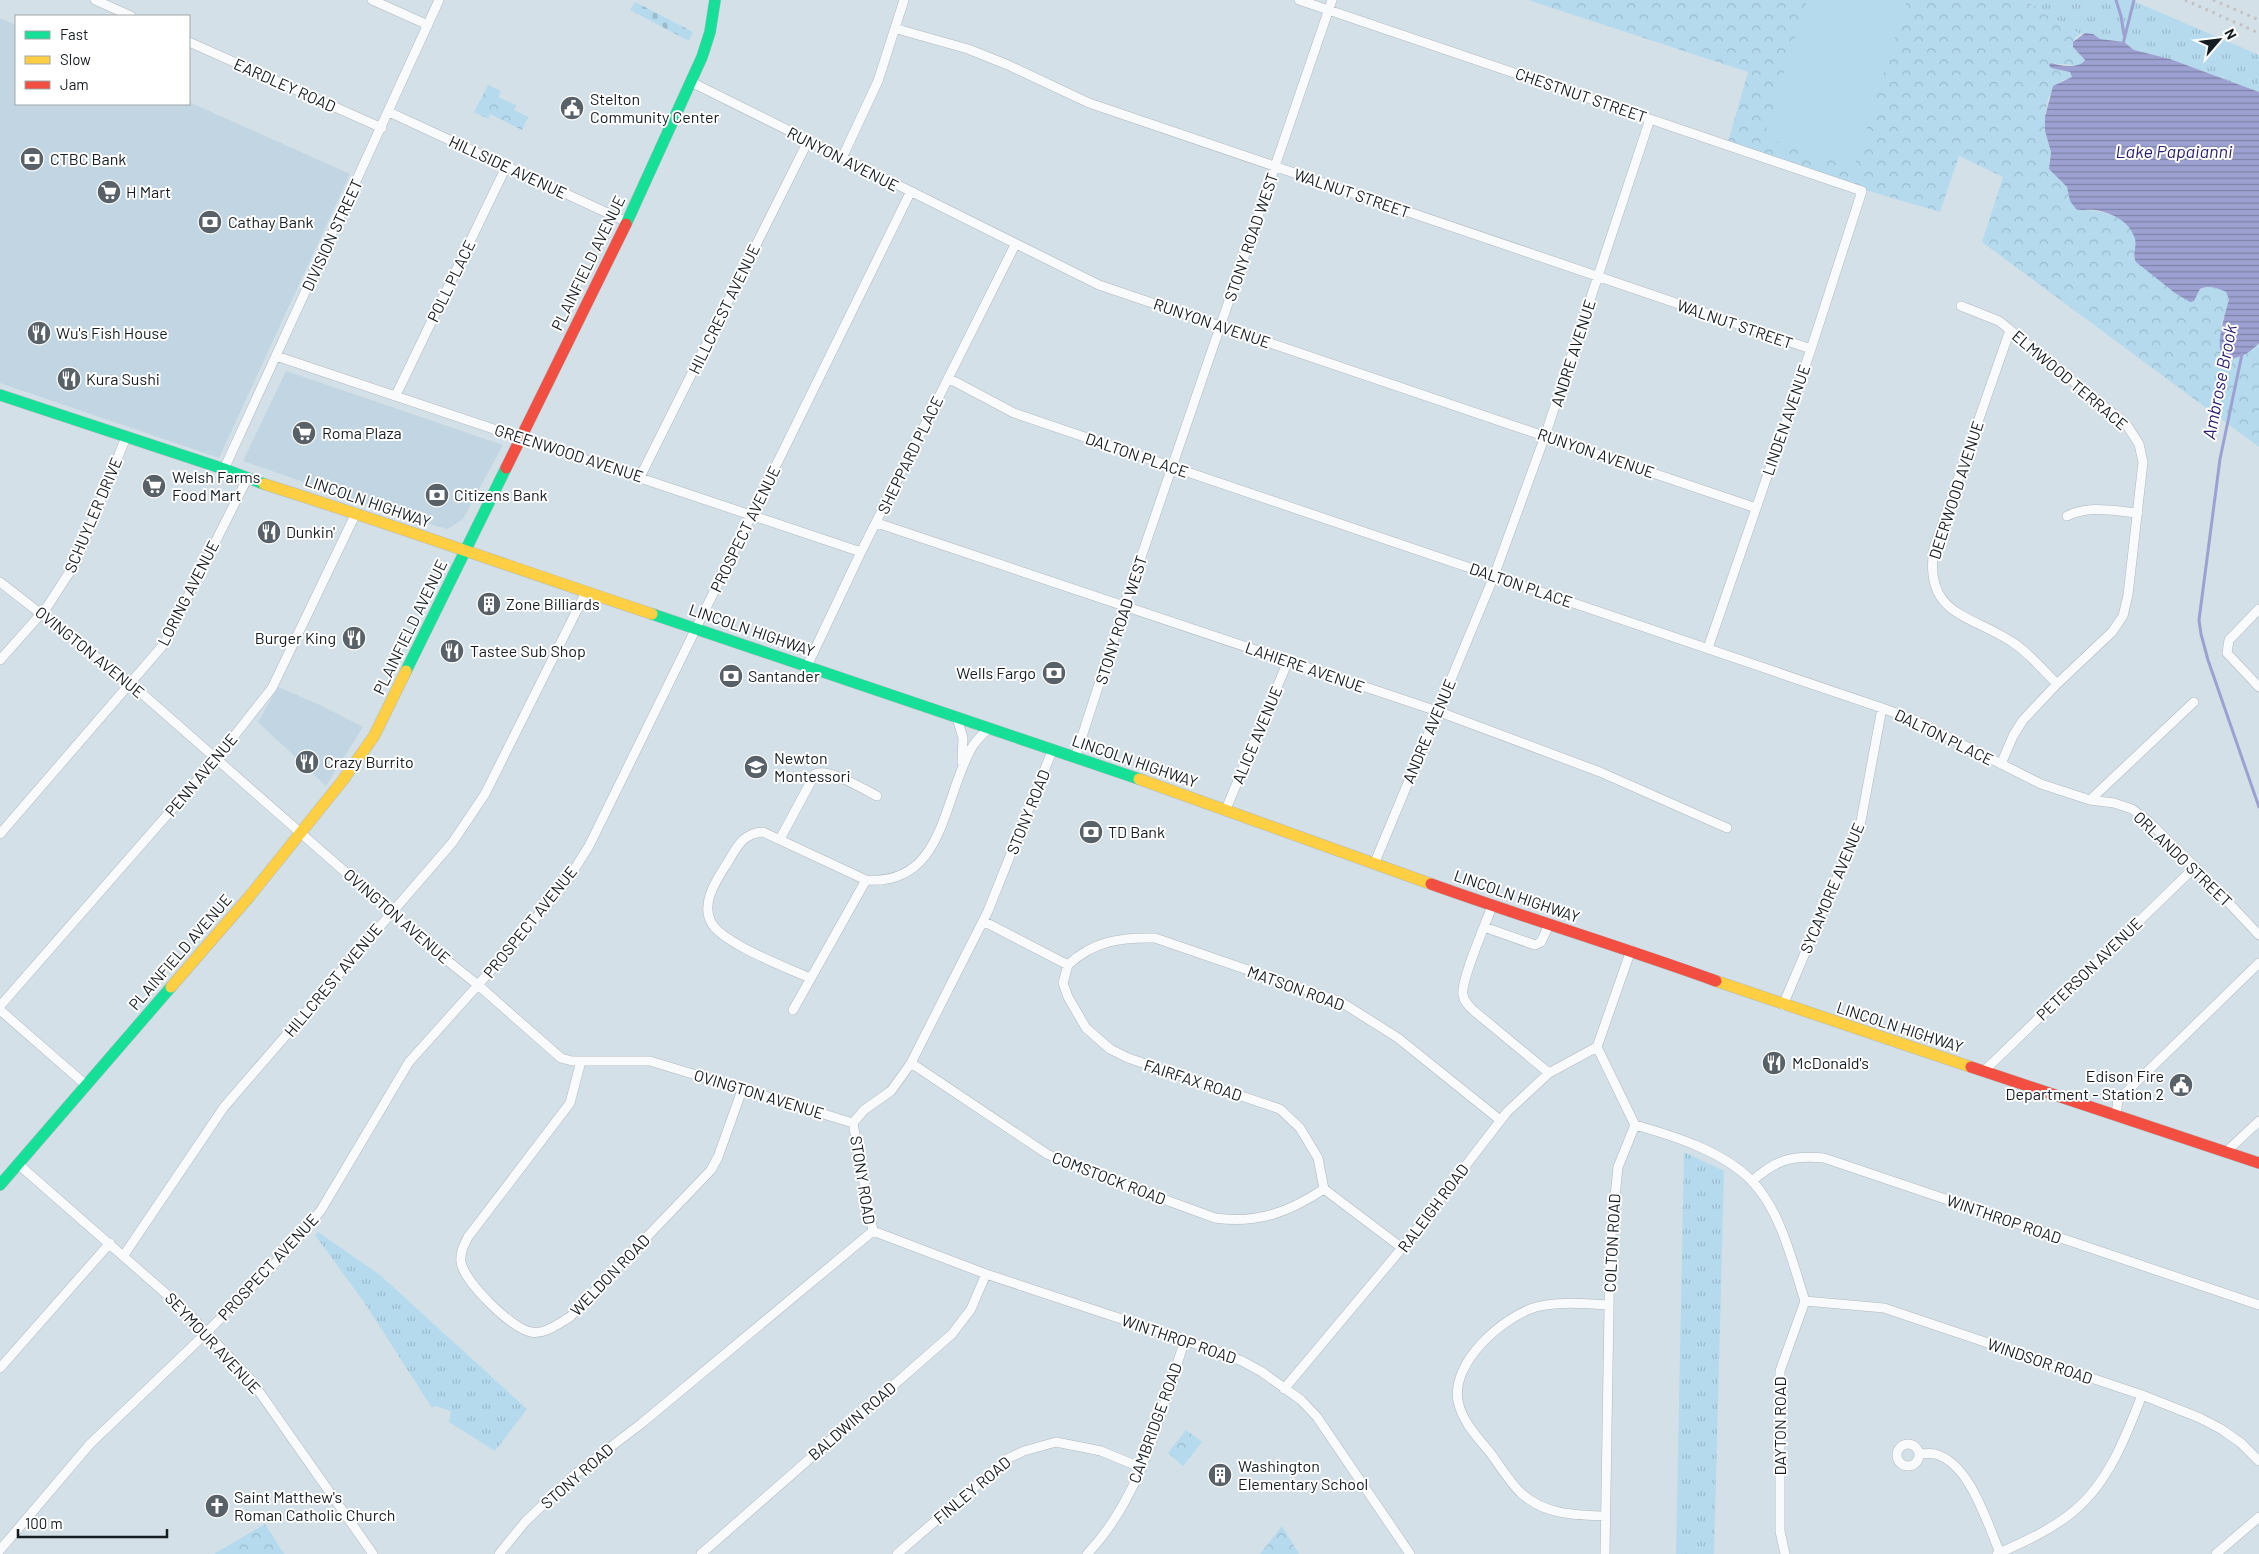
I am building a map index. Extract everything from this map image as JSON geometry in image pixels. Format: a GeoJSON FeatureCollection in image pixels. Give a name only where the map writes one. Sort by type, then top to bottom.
{"type":"FeatureCollection","features":[{"type":"Feature","properties":{"kind":"main road","name":"PLAINFIELD AVENUE"},"geometry":{"type":"LineString","coordinates":[[0,1185],[249,897],[343,780],[374,736],[627,222],[691,82],[710,32],[715,0]]}},
{"type":"Feature","properties":{"kind":"main road","name":"LINCOLN HIGHWAY"},"geometry":{"type":"LineString","coordinates":[[0,394],[224,469],[247,479],[356,513],[465,552],[696,628],[1226,809],[1492,906],[1631,950],[1783,1005],[2259,1163]]}},
{"type":"Feature","properties":{"kind":"street"},"geometry":{"type":"LineString","coordinates":[[95,0],[129,15]]}},
{"type":"Feature","properties":{"kind":"street"},"geometry":{"type":"LineString","coordinates":[[372,0],[428,25]]}},
{"type":"Feature","properties":{"kind":"street","name":"DIVISION STREET"},"geometry":{"type":"LineString","coordinates":[[224,469],[382,128],[439,0]]}},
{"type":"Feature","properties":{"kind":"street"},"geometry":{"type":"LineString","coordinates":[[842,158],[878,81],[897,29],[904,0]]}},
{"type":"Feature","properties":{"kind":"street","name":"CHESTNUT STREET"},"geometry":{"type":"LineString","coordinates":[[1299,0],[1862,191]]}},
{"type":"Feature","properties":{"kind":"street","name":"STONY ROAD WEST"},"geometry":{"type":"LineString","coordinates":[[1075,758],[1124,607],[1332,0]]}},
{"type":"Feature","properties":{"kind":"street","name":"WALNUT STREET"},"geometry":{"type":"LineString","coordinates":[[897,29],[968,49],[1008,65],[1089,103],[1811,349]]}},
{"type":"Feature","properties":{"kind":"street","name":"EARDLEY ROAD"},"geometry":{"type":"LineString","coordinates":[[190,42],[382,128]]}},
{"type":"Feature","properties":{"kind":"street","name":"RUNYON AVENUE"},"geometry":{"type":"LineString","coordinates":[[691,82],[910,193],[1099,285],[1756,508]]}},
{"type":"Feature","properties":{"kind":"street","name":"HILLSIDE AVENUE"},"geometry":{"type":"LineString","coordinates":[[389,112],[627,222]]}},
{"type":"Feature","properties":{"kind":"street","name":"ANDRE AVENUE"},"geometry":{"type":"LineString","coordinates":[[1375,862],[1494,576],[1545,436],[1650,119]]}},
{"type":"Feature","properties":{"kind":"street","name":"HILLCREST AVENUE"},"geometry":{"type":"LineString","coordinates":[[640,477],[808,141]]}},
{"type":"Feature","properties":{"kind":"street","name":"POLL PLACE"},"geometry":{"type":"LineString","coordinates":[[396,395],[506,167]]}},
{"type":"Feature","properties":{"kind":"street","name":"LINDEN AVENUE"},"geometry":{"type":"LineString","coordinates":[[1708,648],[1811,349],[1862,191]]}},
{"type":"Feature","properties":{"kind":"street","name":"PROSPECT AVENUE"},"geometry":{"type":"LineString","coordinates":[[0,1550],[90,1444],[207,1333],[293,1245],[321,1210],[409,1062],[565,884],[589,846],[910,193]]}},
{"type":"Feature","properties":{"kind":"street","name":"SHEPPARD PLACE"},"geometry":{"type":"LineString","coordinates":[[807,666],[861,552],[1015,245]]}},
{"type":"Feature","properties":{"kind":"street","name":"ELMWOOD TERRACE"},"geometry":{"type":"LineString","coordinates":[[1961,306],[1989,316],[2010,330],[2126,424],[2134,433],[2139,444],[2143,462],[2128,595],[2122,616],[2112,632],[2057,684],[2024,720],[2013,736],[2000,764]]}},
{"type":"Feature","properties":{"kind":"street","name":"DEERWOOD AVENUE"},"geometry":{"type":"LineString","coordinates":[[2010,330],[1934,548],[1931,566],[1933,580],[1940,596],[1957,615],[2013,643],[2029,655],[2057,684]]}},
{"type":"Feature","properties":{"kind":"street","name":"GREENWOOD AVENUE"},"geometry":{"type":"LineString","coordinates":[[276,356],[861,552]]}},
{"type":"Feature","properties":{"kind":"street","name":"DALTON PLACE"},"geometry":{"type":"LineString","coordinates":[[948,378],[1014,412],[1172,468],[1708,648],[1912,719],[2041,784],[2090,800]]}},
{"type":"Feature","properties":{"kind":"street","name":"SCHUYLER DRIVE"},"geometry":{"type":"LineString","coordinates":[[0,660],[41,613],[76,562],[126,437]]}},
{"type":"Feature","properties":{"kind":"street","name":"LORING AVENUE"},"geometry":{"type":"LineString","coordinates":[[0,834],[164,644],[247,479]]}},
{"type":"Feature","properties":{"kind":"street"},"geometry":{"type":"LineString","coordinates":[[2067,516],[2079,510],[2094,509],[2138,514]]}},
{"type":"Feature","properties":{"kind":"street","name":"PENN AVENUE"},"geometry":{"type":"LineString","coordinates":[[0,1008],[216,759],[272,688],[356,513]]}},
{"type":"Feature","properties":{"kind":"street","name":"LAHIERE AVENUE"},"geometry":{"type":"LineString","coordinates":[[877,523],[1437,711],[1600,772],[1727,828]]}},
{"type":"Feature","properties":{"kind":"street","name":"OVINGTON AVENUE"},"geometry":{"type":"LineString","coordinates":[[0,582],[130,683],[392,911],[434,950],[478,985],[561,1058],[572,1061],[650,1061],[670,1065],[742,1090],[853,1123]]}},
{"type":"Feature","properties":{"kind":"street","name":"HILLCREST AVENUE"},"geometry":{"type":"LineString","coordinates":[[124,1255],[224,1107],[452,842],[485,794],[586,592]]}},
{"type":"Feature","properties":{"kind":"street"},"geometry":{"type":"LineString","coordinates":[[2259,609],[2229,640],[2227,652],[2259,687]]}},
{"type":"Feature","properties":{"kind":"street","name":"ALICE AVENUE"},"geometry":{"type":"LineString","coordinates":[[1226,809],[1288,661]]}},
{"type":"Feature","properties":{"kind":"street"},"geometry":{"type":"LineString","coordinates":[[2090,800],[2194,702]]}},
{"type":"Feature","properties":{"kind":"street","name":"SYCAMORE AVENUE"},"geometry":{"type":"LineString","coordinates":[[1783,1005],[1860,821],[1882,708]]}},
{"type":"Feature","properties":{"kind":"street"},"geometry":{"type":"LineString","coordinates":[[957,718],[963,738],[962,770]]}},
{"type":"Feature","properties":{"kind":"street"},"geometry":{"type":"LineString","coordinates":[[810,978],[730,941],[710,922],[708,906],[712,889],[740,843],[753,832],[764,832],[866,880],[880,881],[897,878],[911,871],[924,860],[936,840],[971,749],[988,729]]}},
{"type":"Feature","properties":{"kind":"street","name":"STONY ROAD"},"geometry":{"type":"LineString","coordinates":[[500,1554],[524,1522],[574,1475],[642,1423],[872,1231],[853,1123],[864,1110],[891,1091],[911,1063],[983,921],[1052,751]]}},
{"type":"Feature","properties":{"kind":"street"},"geometry":{"type":"LineString","coordinates":[[780,839],[815,774],[820,771],[829,772],[877,796]]}},
{"type":"Feature","properties":{"kind":"street","name":"ORLANDO STREET"},"geometry":{"type":"LineString","coordinates":[[2090,800],[2114,803],[2132,809],[2148,821],[2195,867],[2259,935]]}},
{"type":"Feature","properties":{"kind":"street","name":"PETERSON AVENUE"},"geometry":{"type":"LineString","coordinates":[[1984,1071],[2195,867]]}},
{"type":"Feature","properties":{"kind":"street"},"geometry":{"type":"LineString","coordinates":[[793,1010],[866,880]]}},
{"type":"Feature","properties":{"kind":"street"},"geometry":{"type":"LineString","coordinates":[[1492,906],[1464,981],[1463,995],[1466,1002],[1549,1073]]}},
{"type":"Feature","properties":{"kind":"street"},"geometry":{"type":"LineString","coordinates":[[983,921],[1068,965]]}},
{"type":"Feature","properties":{"kind":"street"},"geometry":{"type":"LineString","coordinates":[[1484,927],[1535,945],[1541,942],[1549,925]]}},
{"type":"Feature","properties":{"kind":"street","name":"MATSON ROAD"},"geometry":{"type":"LineString","coordinates":[[1068,965],[1089,949],[1112,940],[1128,937],[1154,938],[1342,1002],[1398,1038],[1500,1120]]}},
{"type":"Feature","properties":{"kind":"street"},"geometry":{"type":"LineString","coordinates":[[1631,950],[1597,1047],[1635,1125],[1719,1156],[1752,1181],[1779,1225],[1805,1301]]}},
{"type":"Feature","properties":{"kind":"street"},"geometry":{"type":"LineString","coordinates":[[2116,1114],[2118,1100],[2259,963]]}},
{"type":"Feature","properties":{"kind":"street","name":"FAIRFAX ROAD"},"geometry":{"type":"LineString","coordinates":[[1068,965],[1063,983],[1068,997],[1086,1028],[1110,1049],[1128,1058],[1280,1109],[1300,1128],[1318,1158],[1324,1189]]}},
{"type":"Feature","properties":{"kind":"street"},"geometry":{"type":"LineString","coordinates":[[0,1008],[86,1085]]}},
{"type":"Feature","properties":{"kind":"street","name":"RALEIGH ROAD"},"geometry":{"type":"LineString","coordinates":[[1284,1389],[1402,1248],[1500,1120],[1528,1091],[1549,1073],[1597,1047]]}},
{"type":"Feature","properties":{"kind":"street","name":"WELDON ROAD"},"geometry":{"type":"LineString","coordinates":[[581,1061],[570,1103],[468,1236],[462,1250],[462,1264],[469,1281],[480,1295],[520,1328],[532,1332],[547,1330],[570,1317],[711,1170],[718,1157],[742,1090]]}},
{"type":"Feature","properties":{"kind":"street","name":"COMSTOCK ROAD"},"geometry":{"type":"LineString","coordinates":[[911,1063],[1047,1154],[1081,1170],[1215,1218],[1238,1221],[1270,1216],[1311,1198],[1324,1189]]}},
{"type":"Feature","properties":{"kind":"street"},"geometry":{"type":"LineString","coordinates":[[2226,1152],[2259,1121]]}},
{"type":"Feature","properties":{"kind":"street","name":"COLTON ROAD"},"geometry":{"type":"LineString","coordinates":[[1604,1554],[1610,1246],[1618,1167],[1635,1125]]}},
{"type":"Feature","properties":{"kind":"street","name":"WINTHROP ROAD"},"geometry":{"type":"LineString","coordinates":[[1752,1181],[1769,1166],[1788,1159],[1806,1156],[1824,1158],[2259,1305]]}},
{"type":"Feature","properties":{"kind":"street","name":"SEYMOUR AVENUE"},"geometry":{"type":"LineString","coordinates":[[18,1164],[188,1313],[258,1388],[373,1554]]}},
{"type":"Feature","properties":{"kind":"street"},"geometry":{"type":"LineString","coordinates":[[1324,1189],[1402,1248]]}},
{"type":"Feature","properties":{"kind":"street","name":"WINTHROP ROAD"},"geometry":{"type":"LineString","coordinates":[[872,1231],[986,1274],[1185,1340],[1242,1361],[1262,1372],[1301,1400],[1317,1418],[1410,1554]]}},
{"type":"Feature","properties":{"kind":"street"},"geometry":{"type":"LineString","coordinates":[[0,1368],[110,1243]]}},
{"type":"Feature","properties":{"kind":"street","name":"BALDWIN ROAD"},"geometry":{"type":"LineString","coordinates":[[701,1554],[952,1334],[971,1309],[986,1274]]}},
{"type":"Feature","properties":{"kind":"street","name":"WINDSOR ROAD"},"geometry":{"type":"LineString","coordinates":[[1805,1301],[1884,1308],[2142,1395],[2200,1418],[2221,1429],[2241,1443],[2259,1461]]}},
{"type":"Feature","properties":{"kind":"street","name":"DAYTON ROAD"},"geometry":{"type":"LineString","coordinates":[[1785,1554],[1780,1531],[1780,1371],[1805,1301]]}},
{"type":"Feature","properties":{"kind":"street"},"geometry":{"type":"LineString","coordinates":[[1605,1516],[1564,1515],[1548,1509],[1522,1494],[1468,1426],[1460,1407],[1458,1389],[1462,1375],[1478,1348],[1494,1330],[1510,1321],[1535,1308],[1554,1304],[1609,1305]]}},
{"type":"Feature","properties":{"kind":"street","name":"CAMBRIDGE ROAD"},"geometry":{"type":"LineString","coordinates":[[1087,1554],[1105,1536],[1142,1468],[1185,1340]]}},
{"type":"Feature","properties":{"kind":"street"},"geometry":{"type":"LineString","coordinates":[[1919,1454],[1934,1454],[1952,1462],[1965,1476],[1998,1553],[2036,1537],[2075,1511],[2098,1484],[2117,1454],[2142,1395]]}},
{"type":"Feature","properties":{"kind":"street","name":"FINLEY ROAD"},"geometry":{"type":"LineString","coordinates":[[897,1554],[1008,1459],[1024,1451],[1056,1442],[1100,1451],[1142,1468]]}},
{"type":"Feature","properties":{"kind":"street"},"geometry":{"type":"LineString","coordinates":[[2216,1554],[2259,1516]]}},
{"type":"Feature","properties":{"kind":"shaded area"},"geometry":{"type":"Polygon","coordinates":[[[0,18],[15,25],[15,105],[190,105],[190,102],[350,174],[219,458],[0,383],[0,18]]]}},
{"type":"Feature","properties":{"kind":"shaded area"},"geometry":{"type":"Polygon","coordinates":[[[286,371],[503,445],[463,519],[448,529],[404,517],[243,461],[286,371]]]}},
{"type":"Feature","properties":{"kind":"shaded area"},"geometry":{"type":"Polygon","coordinates":[[[278,687],[320,705],[363,727],[326,786],[258,722],[278,687]]]}},
{"type":"Feature","properties":{"kind":"green space"},"geometry":{"type":"Polygon","coordinates":[[[1528,0],[2024,0],[2080,34],[2075,38],[2073,47],[2085,60],[2080,66],[2051,63],[2049,65],[2051,68],[2070,72],[2072,77],[2071,79],[2062,80],[2048,98],[2045,131],[2051,152],[2049,161],[2053,173],[2067,187],[2070,201],[2080,210],[2089,210],[2116,217],[2130,227],[2136,243],[2134,259],[2187,301],[2196,297],[2201,289],[2208,287],[2219,289],[2229,295],[2227,310],[2221,324],[2230,359],[2253,350],[2259,343],[2259,447],[1982,242],[2003,177],[1959,156],[1940,212],[1726,149],[1748,72],[1528,0]]]}},
{"type":"Feature","properties":{"kind":"green space"},"geometry":{"type":"Polygon","coordinates":[[[1807,0],[1907,0],[1854,168],[1764,137],[1807,0]]]}},
{"type":"Feature","properties":{"kind":"green space"},"geometry":{"type":"Polygon","coordinates":[[[2024,0],[2131,0],[2259,55],[2259,92],[2170,59],[2134,50],[2124,42],[2100,39],[2093,34],[2080,34],[2024,0]]]}},
{"type":"Feature","properties":{"kind":"green space"},"geometry":{"type":"Polygon","coordinates":[[[635,2],[693,32],[689,41],[630,10],[635,2]]]}},
{"type":"Feature","properties":{"kind":"green space"},"geometry":{"type":"Polygon","coordinates":[[[488,85],[501,91],[498,97],[516,105],[514,110],[528,117],[522,130],[490,114],[488,119],[474,112],[488,85]]]}},
{"type":"Feature","properties":{"kind":"green space"},"geometry":{"type":"Polygon","coordinates":[[[1684,1152],[1724,1171],[1714,1554],[1676,1554],[1684,1152]]]}},
{"type":"Feature","properties":{"kind":"green space"},"geometry":{"type":"Polygon","coordinates":[[[318,1232],[380,1275],[527,1409],[495,1451],[449,1422],[451,1411],[436,1406],[432,1408],[366,1305],[315,1235],[318,1232]]]}},
{"type":"Feature","properties":{"kind":"green space"},"geometry":{"type":"Polygon","coordinates":[[[1186,1430],[1202,1442],[1183,1466],[1168,1453],[1186,1430]]]}},
{"type":"Feature","properties":{"kind":"green space"},"geometry":{"type":"Polygon","coordinates":[[[265,1524],[284,1554],[214,1554],[265,1524]]]}},
{"type":"Feature","properties":{"kind":"green space"},"geometry":{"type":"Polygon","coordinates":[[[1282,1526],[1299,1554],[1260,1554],[1282,1526]]]}},
{"type":"Feature","properties":{"kind":"water","name":"Lake Papaianni"},"geometry":{"type":"Polygon","coordinates":[[[2085,33],[2093,34],[2100,39],[2124,42],[2134,50],[2170,59],[2259,92],[2259,343],[2245,354],[2235,358],[2226,358],[2222,354],[2220,336],[2229,299],[2226,292],[2207,287],[2200,289],[2194,301],[2190,302],[2175,293],[2136,262],[2134,256],[2135,239],[2125,223],[2101,211],[2076,209],[2070,201],[2067,187],[2049,169],[2051,152],[2045,131],[2045,117],[2053,86],[2072,77],[2070,72],[2051,68],[2049,65],[2051,63],[2074,66],[2082,63],[2085,60],[2073,47],[2073,42],[2085,33]]]}},
{"type":"Feature","properties":{"kind":"waterway"},"geometry":{"type":"LineString","coordinates":[[2116,0],[2124,35]]}},
{"type":"Feature","properties":{"kind":"waterway","name":"Ambrose Brook"},"geometry":{"type":"LineString","coordinates":[[2123,44],[2134,0]]}},
{"type":"Feature","properties":{"kind":"waterway","name":"Ambrose Brook"},"geometry":{"type":"LineString","coordinates":[[2242,354],[2220,459],[2199,620],[2208,660],[2259,807]]}},
{"type":"Feature","properties":{"kind":"railway"},"geometry":{"type":"LineString","coordinates":[[2185,0],[2259,33]]}},
{"type":"Feature","properties":{"kind":"railway"},"geometry":{"type":"LineString","coordinates":[[2213,0],[2259,20]]}},
{"type":"Feature","properties":{"kind":"traffic: fast"},"geometry":{"type":"LineString","coordinates":[[626,224],[702,57],[710,32],[715,0]]}},
{"type":"Feature","properties":{"kind":"traffic: fast"},"geometry":{"type":"LineString","coordinates":[[0,395],[264,484]]}},
{"type":"Feature","properties":{"kind":"traffic: fast"},"geometry":{"type":"LineString","coordinates":[[406,671],[506,468]]}},
{"type":"Feature","properties":{"kind":"traffic: fast"},"geometry":{"type":"LineString","coordinates":[[652,614],[1139,779]]}},
{"type":"Feature","properties":{"kind":"traffic: fast"},"geometry":{"type":"LineString","coordinates":[[0,1185],[171,987]]}},
{"type":"Feature","properties":{"kind":"traffic: slow"},"geometry":{"type":"LineString","coordinates":[[264,484],[652,614]]}},
{"type":"Feature","properties":{"kind":"traffic: slow"},"geometry":{"type":"LineString","coordinates":[[171,987],[249,897],[343,780],[374,736],[406,671]]}},
{"type":"Feature","properties":{"kind":"traffic: slow"},"geometry":{"type":"LineString","coordinates":[[1139,779],[1431,884]]}},
{"type":"Feature","properties":{"kind":"traffic: slow"},"geometry":{"type":"LineString","coordinates":[[1716,981],[1971,1067]]}},
{"type":"Feature","properties":{"kind":"traffic: jam"},"geometry":{"type":"LineString","coordinates":[[506,468],[626,224]]}},
{"type":"Feature","properties":{"kind":"traffic: jam"},"geometry":{"type":"LineString","coordinates":[[1431,884],[1716,981]]}},
{"type":"Feature","properties":{"kind":"traffic: jam"},"geometry":{"type":"LineString","coordinates":[[1971,1067],[2259,1163]]}},
{"type":"Feature","properties":{"kind":"place","name":"Stelton Community Center"},"geometry":{"type":"Point","coordinates":[572,108]}},
{"type":"Feature","properties":{"kind":"place","name":"CTBC Bank"},"geometry":{"type":"Point","coordinates":[32,159]}},
{"type":"Feature","properties":{"kind":"place","name":"H Mart"},"geometry":{"type":"Point","coordinates":[109,192]}},
{"type":"Feature","properties":{"kind":"place","name":"Cathay Bank"},"geometry":{"type":"Point","coordinates":[210,222]}},
{"type":"Feature","properties":{"kind":"place","name":"Wu's Fish House"},"geometry":{"type":"Point","coordinates":[39,333]}},
{"type":"Feature","properties":{"kind":"place","name":"Kura Sushi"},"geometry":{"type":"Point","coordinates":[69,379]}},
{"type":"Feature","properties":{"kind":"place","name":"Roma Plaza"},"geometry":{"type":"Point","coordinates":[304,433]}},
{"type":"Feature","properties":{"kind":"place","name":"Welsh Farms Food Mart"},"geometry":{"type":"Point","coordinates":[154,486]}},
{"type":"Feature","properties":{"kind":"place","name":"Citizens Bank"},"geometry":{"type":"Point","coordinates":[437,495]}},
{"type":"Feature","properties":{"kind":"place","name":"Dunkin'"},"geometry":{"type":"Point","coordinates":[269,532]}},
{"type":"Feature","properties":{"kind":"place","name":"Zone Billiards"},"geometry":{"type":"Point","coordinates":[489,604]}},
{"type":"Feature","properties":{"kind":"place","name":"Burger King"},"geometry":{"type":"Point","coordinates":[354,638]}},
{"type":"Feature","properties":{"kind":"place","name":"Tastee Sub Shop"},"geometry":{"type":"Point","coordinates":[452,651]}},
{"type":"Feature","properties":{"kind":"place","name":"Wells Fargo"},"geometry":{"type":"Point","coordinates":[1054,673]}},
{"type":"Feature","properties":{"kind":"place","name":"Santander"},"geometry":{"type":"Point","coordinates":[731,676]}},
{"type":"Feature","properties":{"kind":"place","name":"Crazy Burrito"},"geometry":{"type":"Point","coordinates":[307,762]}},
{"type":"Feature","properties":{"kind":"place","name":"Newton Montessori"},"geometry":{"type":"Point","coordinates":[756,767]}},
{"type":"Feature","properties":{"kind":"place","name":"TD Bank"},"geometry":{"type":"Point","coordinates":[1091,832]}},
{"type":"Feature","properties":{"kind":"place","name":"McDonald's"},"geometry":{"type":"Point","coordinates":[1774,1063]}},
{"type":"Feature","properties":{"kind":"place","name":"Edison Fire Department - Station 2"},"geometry":{"type":"Point","coordinates":[2181,1085]}},
{"type":"Feature","properties":{"kind":"place","name":"Washington Elementary School"},"geometry":{"type":"Point","coordinates":[1220,1475]}},
{"type":"Feature","properties":{"kind":"place","name":"Saint Matthew's Roman Catholic Church"},"geometry":{"type":"Point","coordinates":[217,1506]}}]}
